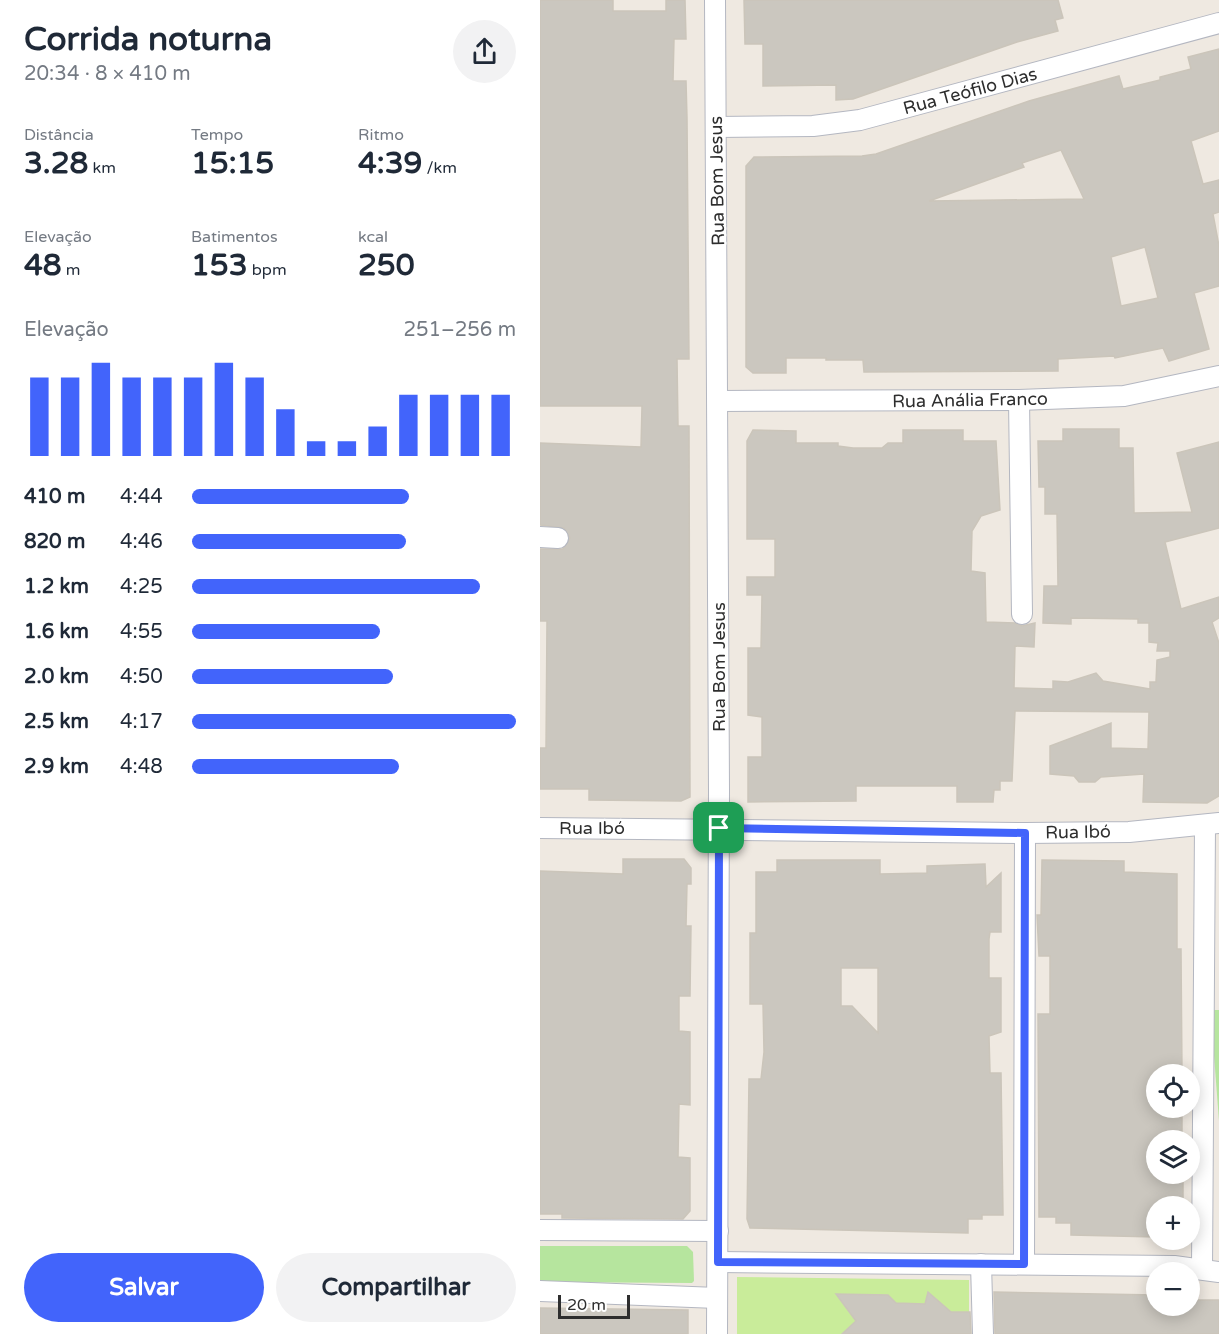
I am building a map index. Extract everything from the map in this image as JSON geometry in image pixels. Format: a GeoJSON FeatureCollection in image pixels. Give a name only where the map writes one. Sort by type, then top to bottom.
{"type":"FeatureCollection","features":[{"type":"Feature","properties":{"kind":"street","name":"Rua Bom Jesus"},"geometry":{"type":"LineString","coordinates":[[715,0],[719,400],[717,1334]]}},
{"type":"Feature","properties":{"kind":"street","name":"Rua Teófilo Dias"},"geometry":{"type":"LineString","coordinates":[[716,127],[813,126],[860,120],[1219,23]]}},
{"type":"Feature","properties":{"kind":"street","name":"Rua Anália Franco"},"geometry":{"type":"LineString","coordinates":[[719,400],[1019,400],[1124,396],[1219,376]]}},
{"type":"Feature","properties":{"kind":"street"},"geometry":{"type":"LineString","coordinates":[[1019,400],[1022,614]]}},
{"type":"Feature","properties":{"kind":"street"},"geometry":{"type":"LineString","coordinates":[[718,1262],[1024,1264],[1210,1270],[1204,951],[1212,824]]}},
{"type":"Feature","properties":{"kind":"street","name":"Rua Ibó"},"geometry":{"type":"LineString","coordinates":[[540,828],[719,828],[1025,833],[1129,832],[1212,824]]}},
{"type":"Feature","properties":{"kind":"street"},"geometry":{"type":"LineString","coordinates":[[1024,1264],[1025,833]]}},
{"type":"Feature","properties":{"kind":"street"},"geometry":{"type":"LineString","coordinates":[[1204,951],[1219,970]]}},
{"type":"Feature","properties":{"kind":"street"},"geometry":{"type":"LineString","coordinates":[[540,1230],[718,1231]]}},
{"type":"Feature","properties":{"kind":"street"},"geometry":{"type":"LineString","coordinates":[[981,1264],[983,1334]]}},
{"type":"Feature","properties":{"kind":"street"},"geometry":{"type":"LineString","coordinates":[[540,1292],[717,1298]]}},
{"type":"Feature","properties":{"kind":"green space"},"geometry":{"type":"Polygon","coordinates":[[[1214,1010],[1219,1010],[1219,1121],[1211,1016],[1214,1010]]]}},
{"type":"Feature","properties":{"kind":"green space"},"geometry":{"type":"Polygon","coordinates":[[[540,1246],[687,1246],[693,1252],[694,1281],[692,1283],[540,1282],[540,1246]]]}},
{"type":"Feature","properties":{"kind":"green space"},"geometry":{"type":"Polygon","coordinates":[[[737,1277],[969,1280],[969,1334],[737,1334],[737,1277]]]}},
{"type":"Feature","properties":{"kind":"building"},"geometry":{"type":"Polygon","coordinates":[[[540,0],[613,0],[613,11],[666,11],[666,0],[685,0],[686,39],[674,39],[673,81],[686,81],[687,118],[689,359],[677,359],[678,426],[689,426],[690,797],[681,801],[589,800],[589,789],[540,789],[540,748],[546,748],[547,621],[540,621],[540,549],[563,549],[570,538],[564,528],[540,525],[540,443],[641,447],[642,406],[540,406],[540,0]]]}},
{"type":"Feature","properties":{"kind":"building"},"geometry":{"type":"Polygon","coordinates":[[[744,0],[1058,0],[1063,18],[1055,20],[1058,31],[1017,42],[853,99],[836,100],[836,85],[763,86],[763,44],[745,44],[744,0]]]}},
{"type":"Feature","properties":{"kind":"building"},"geometry":{"type":"Polygon","coordinates":[[[1219,49],[1219,131],[1191,141],[1203,184],[1219,180],[1219,212],[1213,214],[1219,246],[1219,286],[1194,293],[1209,349],[1169,361],[1163,348],[1115,358],[1114,356],[1058,359],[1058,371],[864,372],[863,360],[826,360],[826,358],[786,358],[786,373],[753,373],[746,367],[746,166],[754,157],[876,154],[1029,101],[1119,76],[1123,89],[1160,80],[1160,77],[1191,69],[1188,57],[1219,49]],[[1061,150],[1022,163],[1024,167],[929,201],[1084,199],[1061,150]],[[1145,247],[1111,257],[1121,306],[1158,298],[1145,247]]]}},
{"type":"Feature","properties":{"kind":"building"},"geometry":{"type":"Polygon","coordinates":[[[1063,429],[1119,429],[1119,448],[1133,448],[1134,513],[1192,512],[1177,453],[1219,442],[1219,528],[1165,542],[1181,609],[1219,597],[1219,618],[1212,622],[1219,643],[1219,796],[1207,803],[1143,802],[1144,774],[1101,777],[1095,782],[1079,782],[1074,776],[1050,774],[1050,746],[1111,723],[1111,748],[1148,749],[1149,712],[1015,711],[1012,781],[1000,781],[1000,790],[994,790],[993,802],[957,802],[957,786],[856,786],[856,801],[748,802],[748,757],[762,757],[762,717],[748,715],[748,648],[761,648],[762,595],[747,595],[747,577],[775,577],[775,539],[747,539],[747,441],[753,430],[796,431],[796,443],[838,443],[838,446],[853,448],[882,448],[888,443],[903,443],[903,430],[963,430],[963,441],[996,441],[1000,510],[981,516],[972,531],[971,571],[985,573],[986,622],[1015,623],[1022,626],[1035,623],[1034,647],[1015,646],[1014,688],[1053,689],[1053,681],[1068,682],[1096,673],[1103,681],[1150,689],[1150,682],[1156,682],[1157,660],[1170,657],[1170,651],[1157,651],[1158,643],[1149,642],[1149,623],[1138,623],[1138,619],[1071,618],[1071,624],[1043,623],[1044,586],[1058,586],[1057,514],[1045,514],[1045,487],[1039,487],[1038,441],[1063,441],[1063,429]]]}},
{"type":"Feature","properties":{"kind":"building"},"geometry":{"type":"Polygon","coordinates":[[[623,859],[684,859],[691,868],[691,884],[687,884],[686,926],[691,926],[690,996],[679,996],[679,1031],[690,1032],[690,1105],[679,1104],[678,1157],[690,1158],[690,1211],[683,1219],[562,1218],[562,1214],[540,1214],[540,871],[623,874],[623,859]]]}},
{"type":"Feature","properties":{"kind":"building"},"geometry":{"type":"Polygon","coordinates":[[[777,860],[880,860],[880,874],[927,873],[927,866],[985,864],[986,887],[1001,873],[1001,932],[990,932],[989,978],[1001,978],[1001,1032],[989,1036],[990,1073],[1001,1073],[1003,1215],[982,1215],[982,1219],[968,1219],[968,1233],[750,1228],[747,1219],[749,1079],[761,1079],[764,1052],[763,1004],[750,1004],[750,933],[756,933],[756,872],[777,872],[777,860]],[[841,968],[841,1006],[852,1006],[878,1033],[878,968],[841,968]]]}},
{"type":"Feature","properties":{"kind":"building"},"geometry":{"type":"Polygon","coordinates":[[[1042,860],[1124,861],[1124,872],[1177,874],[1177,949],[1181,949],[1182,1064],[1146,1064],[1146,1118],[1182,1118],[1182,1130],[1146,1130],[1146,1184],[1183,1184],[1183,1196],[1146,1196],[1146,1237],[1071,1235],[1071,1223],[1056,1223],[1056,1217],[1039,1217],[1038,1014],[1050,1014],[1050,956],[1039,956],[1037,915],[1041,915],[1042,860]]]}},
{"type":"Feature","properties":{"kind":"building"},"geometry":{"type":"Polygon","coordinates":[[[928,1292],[951,1312],[970,1312],[971,1334],[842,1334],[856,1321],[836,1294],[888,1295],[896,1303],[925,1304],[928,1292]]]}},
{"type":"Feature","properties":{"kind":"building"},"geometry":{"type":"Polygon","coordinates":[[[994,1292],[1146,1295],[1146,1316],[1200,1316],[1200,1300],[1219,1300],[1219,1334],[995,1334],[994,1292]]]}},
{"type":"Feature","properties":{"kind":"building"},"geometry":{"type":"Polygon","coordinates":[[[540,1308],[688,1310],[688,1334],[540,1334],[540,1308]]]}},
{"type":"Feature","properties":{"kind":"route"},"geometry":{"type":"LineString","coordinates":[[719,828],[1025,833],[1024,1264],[718,1262],[719,828]]}}]}
